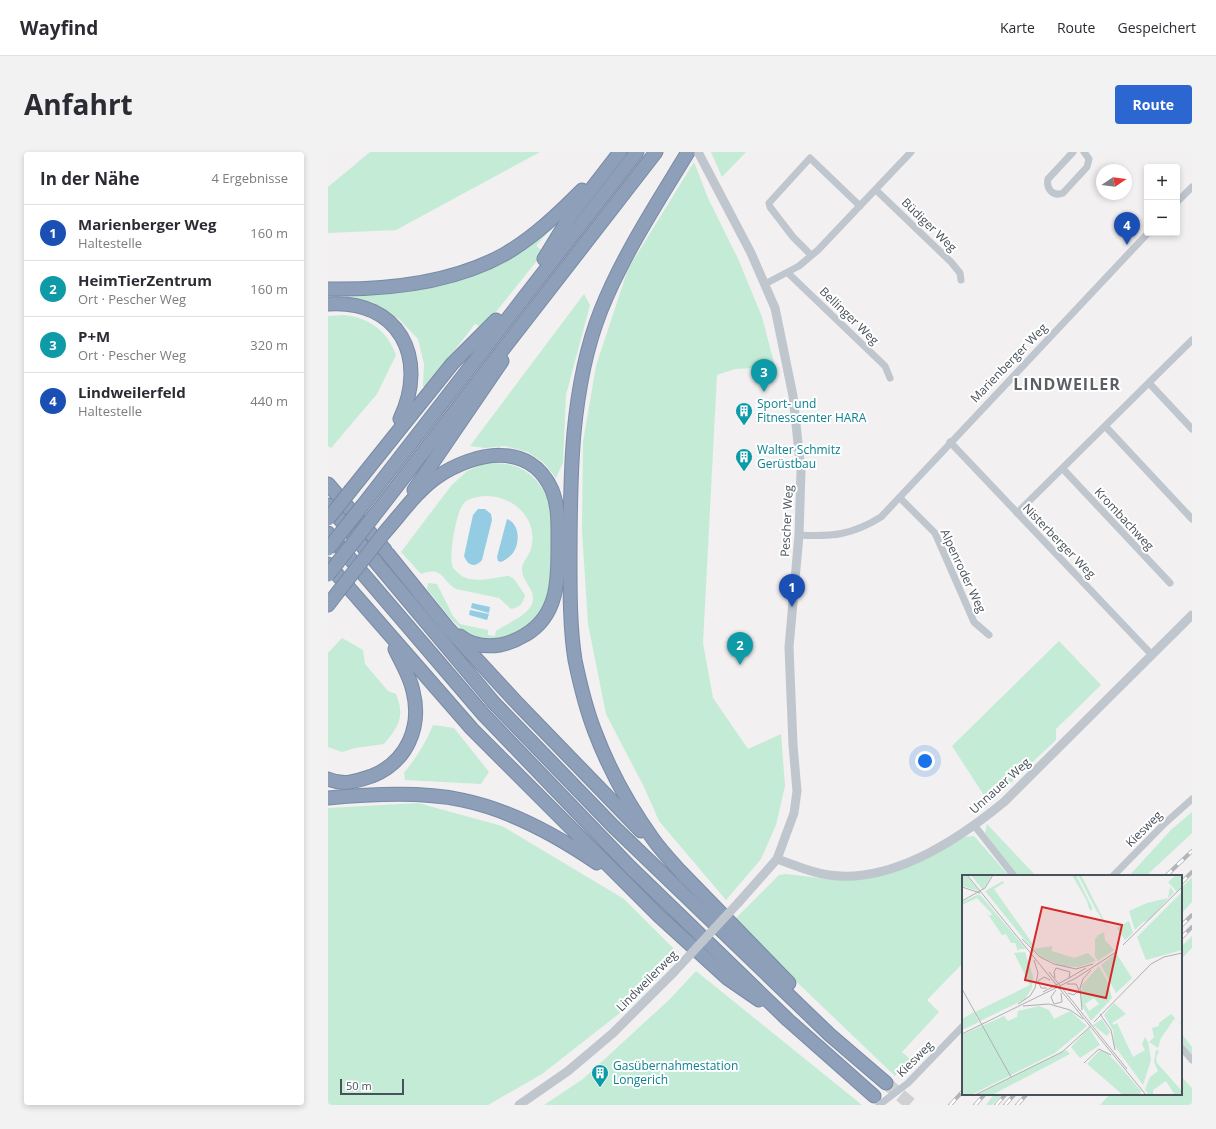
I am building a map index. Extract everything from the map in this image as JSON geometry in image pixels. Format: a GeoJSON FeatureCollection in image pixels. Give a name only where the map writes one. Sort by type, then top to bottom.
{"type":"FeatureCollection","features":[{"type":"Feature","properties":{"kind":"highway"},"geometry":{"type":"LineString","coordinates":[[328,549],[637,152]]}},
{"type":"Feature","properties":{"kind":"highway"},"geometry":{"type":"LineString","coordinates":[[328,575],[656,152]]}},
{"type":"Feature","properties":{"kind":"highway"},"geometry":{"type":"LineString","coordinates":[[328,289],[377,289],[438,278],[471,269],[504,254],[550,221],[618,155]]}},
{"type":"Feature","properties":{"kind":"highway"},"geometry":{"type":"LineString","coordinates":[[380,451],[452,364],[497,319],[544,259],[569,218],[618,155]]}},
{"type":"Feature","properties":{"kind":"highway"},"geometry":{"type":"LineString","coordinates":[[686,156],[623,264],[601,311],[582,374],[576,419],[570,528],[570,580],[575,659],[584,699],[595,733],[633,807],[653,839],[686,878]]}},
{"type":"Feature","properties":{"kind":"highway"},"geometry":{"type":"LineString","coordinates":[[328,304],[345,303],[372,309],[395,327],[403,338],[409,352],[412,369],[412,387],[407,405],[399,423],[380,451],[328,519]]}},
{"type":"Feature","properties":{"kind":"highway"},"geometry":{"type":"LineString","coordinates":[[328,605],[385,532],[500,364],[530,315]]}},
{"type":"Feature","properties":{"kind":"highway"},"geometry":{"type":"LineString","coordinates":[[330,485],[388,554],[464,640],[473,644],[490,646],[506,644],[533,630],[544,618],[552,604],[558,574],[556,502],[552,490],[541,473],[529,464],[504,455],[490,455],[474,459],[438,477],[426,487],[385,532]]}},
{"type":"Feature","properties":{"kind":"highway"},"geometry":{"type":"LineString","coordinates":[[328,505],[494,703],[613,826],[830,1035],[886,1083]]}},
{"type":"Feature","properties":{"kind":"highway"},"geometry":{"type":"LineString","coordinates":[[328,533],[483,714],[630,867],[788,1020],[877,1101]]}},
{"type":"Feature","properties":{"kind":"highway"},"geometry":{"type":"LineString","coordinates":[[388,554],[446,627],[518,704],[806,1002],[830,1035]]}},
{"type":"Feature","properties":{"kind":"highway"},"geometry":{"type":"LineString","coordinates":[[328,564],[472,729],[633,891],[727,978],[788,1020]]}},
{"type":"Feature","properties":{"kind":"highway"},"geometry":{"type":"LineString","coordinates":[[328,780],[336,783],[353,783],[384,771],[398,760],[410,741],[414,730],[416,714],[413,691],[404,668],[385,631]]}},
{"type":"Feature","properties":{"kind":"highway"},"geometry":{"type":"LineString","coordinates":[[328,798],[376,795],[432,796],[461,800],[484,806],[529,823],[566,842],[633,891]]}},
{"type":"Feature","properties":{"kind":"street","name":"Pescher Weg"},"geometry":{"type":"LineString","coordinates":[[698,152],[751,253],[775,308],[793,396],[801,471],[799,535],[789,647],[793,744],[797,791],[794,813],[777,859]]}},
{"type":"Feature","properties":{"kind":"street"},"geometry":{"type":"LineString","coordinates":[[765,284],[788,272],[811,255],[876,190],[911,152]]}},
{"type":"Feature","properties":{"kind":"street"},"geometry":{"type":"LineString","coordinates":[[1073,152],[1048,179],[1048,186],[1053,193],[1063,193],[1087,167],[1089,159],[1084,152]]}},
{"type":"Feature","properties":{"kind":"street"},"geometry":{"type":"LineString","coordinates":[[811,255],[793,237],[770,207],[769,203],[810,158],[860,206]]}},
{"type":"Feature","properties":{"kind":"street"},"geometry":{"type":"LineString","coordinates":[[1179,200],[1192,186]]}},
{"type":"Feature","properties":{"kind":"street","name":"Büdiger Weg"},"geometry":{"type":"LineString","coordinates":[[876,190],[951,262],[960,273],[961,280]]}},
{"type":"Feature","properties":{"kind":"street","name":"Marienberger Weg"},"geometry":{"type":"LineString","coordinates":[[799,535],[834,536],[867,526],[881,517],[1145,236]]}},
{"type":"Feature","properties":{"kind":"street","name":"Bellinger Weg"},"geometry":{"type":"LineString","coordinates":[[788,272],[885,366],[890,378]]}},
{"type":"Feature","properties":{"kind":"street"},"geometry":{"type":"LineString","coordinates":[[1017,513],[1106,427],[1192,340]]}},
{"type":"Feature","properties":{"kind":"street"},"geometry":{"type":"LineString","coordinates":[[1149,383],[1192,429]]}},
{"type":"Feature","properties":{"kind":"street"},"geometry":{"type":"LineString","coordinates":[[1106,427],[1192,519]]}},
{"type":"Feature","properties":{"kind":"street","name":"Nisterberger Weg"},"geometry":{"type":"LineString","coordinates":[[950,442],[1152,655]]}},
{"type":"Feature","properties":{"kind":"street","name":"Krombachweg"},"geometry":{"type":"LineString","coordinates":[[1063,469],[1170,584]]}},
{"type":"Feature","properties":{"kind":"street","name":"Alpenroder Weg"},"geometry":{"type":"LineString","coordinates":[[900,498],[935,533],[974,622],[989,635]]}},
{"type":"Feature","properties":{"kind":"street","name":"Unnauer Weg"},"geometry":{"type":"LineString","coordinates":[[777,859],[812,872],[848,876],[871,873],[896,866],[944,844],[974,825],[1004,802],[1192,616]]}},
{"type":"Feature","properties":{"kind":"street","name":"Kiesweg"},"geometry":{"type":"LineString","coordinates":[[1114,875],[1163,825],[1192,799]]}},
{"type":"Feature","properties":{"kind":"street"},"geometry":{"type":"LineString","coordinates":[[974,825],[1013,875]]}},
{"type":"Feature","properties":{"kind":"street","name":"Lindweilerweg"},"geometry":{"type":"LineString","coordinates":[[519,1105],[568,1071],[613,1033],[674,972],[777,859]]}},
{"type":"Feature","properties":{"kind":"street","name":"Kiesweg"},"geometry":{"type":"LineString","coordinates":[[877,1101],[908,1083],[962,1027]]}},
{"type":"Feature","properties":{"kind":"street"},"geometry":{"type":"LineString","coordinates":[[1182,1048],[1192,1060]]}},
{"type":"Feature","properties":{"kind":"green space"},"geometry":{"type":"Polygon","coordinates":[[[370,152],[540,152],[396,230],[328,233],[328,187],[370,152]]]}},
{"type":"Feature","properties":{"kind":"green space"},"geometry":{"type":"Polygon","coordinates":[[[711,152],[746,152],[722,177],[711,152]]]}},
{"type":"Feature","properties":{"kind":"green space"},"geometry":{"type":"Polygon","coordinates":[[[694,162],[708,198],[739,261],[762,317],[775,367],[735,369],[717,375],[703,643],[713,698],[748,749],[781,734],[785,786],[776,825],[761,859],[726,900],[659,821],[644,787],[606,714],[588,624],[582,531],[583,442],[596,366],[628,269],[694,162]]]}},
{"type":"Feature","properties":{"kind":"green space"},"geometry":{"type":"Polygon","coordinates":[[[549,227],[550,230],[536,246],[544,252],[483,328],[475,324],[426,387],[423,386],[424,364],[418,339],[399,319],[372,302],[346,297],[346,295],[432,286],[549,227]]]}},
{"type":"Feature","properties":{"kind":"green space"},"geometry":{"type":"Polygon","coordinates":[[[584,294],[590,305],[566,395],[563,462],[556,478],[544,463],[528,452],[505,446],[485,448],[470,446],[584,294]]]}},
{"type":"Feature","properties":{"kind":"green space"},"geometry":{"type":"Polygon","coordinates":[[[344,315],[362,319],[376,327],[388,339],[396,355],[377,394],[331,448],[328,446],[328,316],[344,315]]]}},
{"type":"Feature","properties":{"kind":"green space"},"geometry":{"type":"Polygon","coordinates":[[[485,463],[513,465],[528,473],[536,481],[547,497],[551,520],[551,569],[549,584],[543,606],[536,617],[527,626],[510,635],[492,639],[475,637],[458,626],[427,589],[428,583],[437,584],[453,616],[460,624],[488,630],[488,635],[495,636],[496,631],[526,612],[532,604],[533,595],[523,575],[522,568],[531,549],[532,537],[531,526],[526,516],[519,508],[510,502],[488,496],[475,497],[466,501],[463,504],[457,518],[451,555],[453,568],[467,578],[479,580],[509,576],[514,579],[525,595],[521,605],[517,607],[511,609],[499,598],[456,589],[438,573],[428,572],[421,574],[401,552],[451,486],[467,471],[485,463]]]}},
{"type":"Feature","properties":{"kind":"green space"},"geometry":{"type":"Polygon","coordinates":[[[342,638],[363,650],[365,664],[388,691],[396,694],[400,709],[399,721],[384,744],[355,748],[342,752],[328,747],[328,653],[342,638]]]}},
{"type":"Feature","properties":{"kind":"green space"},"geometry":{"type":"Polygon","coordinates":[[[1059,641],[1101,685],[1056,729],[1056,740],[989,803],[952,746],[1059,641]]]}},
{"type":"Feature","properties":{"kind":"green space"},"geometry":{"type":"Polygon","coordinates":[[[433,725],[454,728],[489,772],[481,784],[405,780],[404,773],[413,762],[433,725]]]}},
{"type":"Feature","properties":{"kind":"green space"},"geometry":{"type":"Polygon","coordinates":[[[418,803],[502,826],[624,899],[677,952],[665,967],[625,1009],[542,1074],[488,1105],[328,1105],[328,808],[418,803]]]}},
{"type":"Feature","properties":{"kind":"green space"},"geometry":{"type":"Polygon","coordinates":[[[1192,812],[1192,833],[1147,875],[1130,875],[1171,830],[1192,812]]]}},
{"type":"Feature","properties":{"kind":"green space"},"geometry":{"type":"Polygon","coordinates":[[[987,824],[1035,875],[1017,875],[985,833],[987,824]]]}},
{"type":"Feature","properties":{"kind":"green space"},"geometry":{"type":"Polygon","coordinates":[[[974,836],[1008,875],[962,875],[962,964],[927,1000],[939,1012],[902,1052],[910,1059],[895,1076],[733,921],[779,875],[786,874],[829,879],[871,878],[965,837],[974,836]]]}},
{"type":"Feature","properties":{"kind":"green space"},"geometry":{"type":"Polygon","coordinates":[[[1192,877],[1192,902],[1182,913],[1182,887],[1192,877]]]}},
{"type":"Feature","properties":{"kind":"green space"},"geometry":{"type":"Polygon","coordinates":[[[1192,936],[1192,948],[1182,958],[1182,946],[1192,936]]]}},
{"type":"Feature","properties":{"kind":"green space"},"geometry":{"type":"Polygon","coordinates":[[[696,971],[862,1105],[544,1105],[583,1079],[670,999],[696,971]]]}},
{"type":"Feature","properties":{"kind":"green space"},"geometry":{"type":"Polygon","coordinates":[[[1182,1034],[1192,1047],[1192,1054],[1182,1042],[1182,1034]]]}},
{"type":"Feature","properties":{"kind":"green space"},"geometry":{"type":"Polygon","coordinates":[[[1182,1077],[1192,1088],[1192,1105],[1100,1105],[1109,1095],[1182,1095],[1182,1077]]]}},
{"type":"Feature","properties":{"kind":"green space"},"geometry":{"type":"Polygon","coordinates":[[[993,1095],[1002,1095],[992,1105],[986,1105],[993,1095]]]}},
{"type":"Feature","properties":{"kind":"water"},"geometry":{"type":"Polygon","coordinates":[[[478,509],[485,509],[491,514],[492,520],[482,560],[477,564],[472,565],[464,556],[473,515],[478,509]]]}},
{"type":"Feature","properties":{"kind":"water"},"geometry":{"type":"Polygon","coordinates":[[[507,519],[514,525],[518,534],[518,539],[513,553],[501,562],[498,561],[497,557],[507,519]]]}},
{"type":"Feature","properties":{"kind":"water"},"geometry":{"type":"Polygon","coordinates":[[[472,603],[490,607],[489,613],[471,608],[472,603]]]}},
{"type":"Feature","properties":{"kind":"water"},"geometry":{"type":"Polygon","coordinates":[[[470,610],[489,614],[487,620],[469,615],[470,610]]]}},
{"type":"Feature","properties":{"kind":"tunnel"},"geometry":{"type":"LineString","coordinates":[[886,1083],[912,1105]]}},
{"type":"Feature","properties":{"kind":"railway"},"geometry":{"type":"LineString","coordinates":[[1167,875],[1192,851]]}},
{"type":"Feature","properties":{"kind":"railway"},"geometry":{"type":"LineString","coordinates":[[1182,882],[1192,872]]}},
{"type":"Feature","properties":{"kind":"railway"},"geometry":{"type":"LineString","coordinates":[[1182,925],[1192,915]]}},
{"type":"Feature","properties":{"kind":"railway"},"geometry":{"type":"LineString","coordinates":[[1182,937],[1192,927]]}},
{"type":"Feature","properties":{"kind":"railway"},"geometry":{"type":"LineString","coordinates":[[950,1105],[962,1092]]}},
{"type":"Feature","properties":{"kind":"railway"},"geometry":{"type":"LineString","coordinates":[[975,1105],[984,1095]]}},
{"type":"Feature","properties":{"kind":"railway"},"geometry":{"type":"LineString","coordinates":[[996,1105],[1005,1095]]}},
{"type":"Feature","properties":{"kind":"railway"},"geometry":{"type":"LineString","coordinates":[[1005,1105],[1014,1095]]}},
{"type":"Feature","properties":{"kind":"railway"},"geometry":{"type":"LineString","coordinates":[[1017,1105],[1026,1095]]}},
{"type":"Feature","properties":{"kind":"place","name":"Lindweilerfeld"},"geometry":{"type":"Point","coordinates":[1127,245]}},
{"type":"Feature","properties":{"kind":"place","name":"P+M"},"geometry":{"type":"Point","coordinates":[764,392]}},
{"type":"Feature","properties":{"kind":"place","name":"Sport- und Fitnesscenter HARA"},"geometry":{"type":"Point","coordinates":[744,426]}},
{"type":"Feature","properties":{"kind":"place","name":"Walter Schmitz Gerüstbau"},"geometry":{"type":"Point","coordinates":[744,472]}},
{"type":"Feature","properties":{"kind":"place","name":"Marienberger Weg"},"geometry":{"type":"Point","coordinates":[792,607]}},
{"type":"Feature","properties":{"kind":"place","name":"HeimTierZentrum"},"geometry":{"type":"Point","coordinates":[740,665]}},
{"type":"Feature","properties":{"kind":"place","name":"Gasübernahmestation Longerich"},"geometry":{"type":"Point","coordinates":[600,1088]}},
{"type":"Feature","properties":{"kind":"district","name":"LINDWEILER"},"geometry":{"type":"Point","coordinates":[1067,384]}}]}
